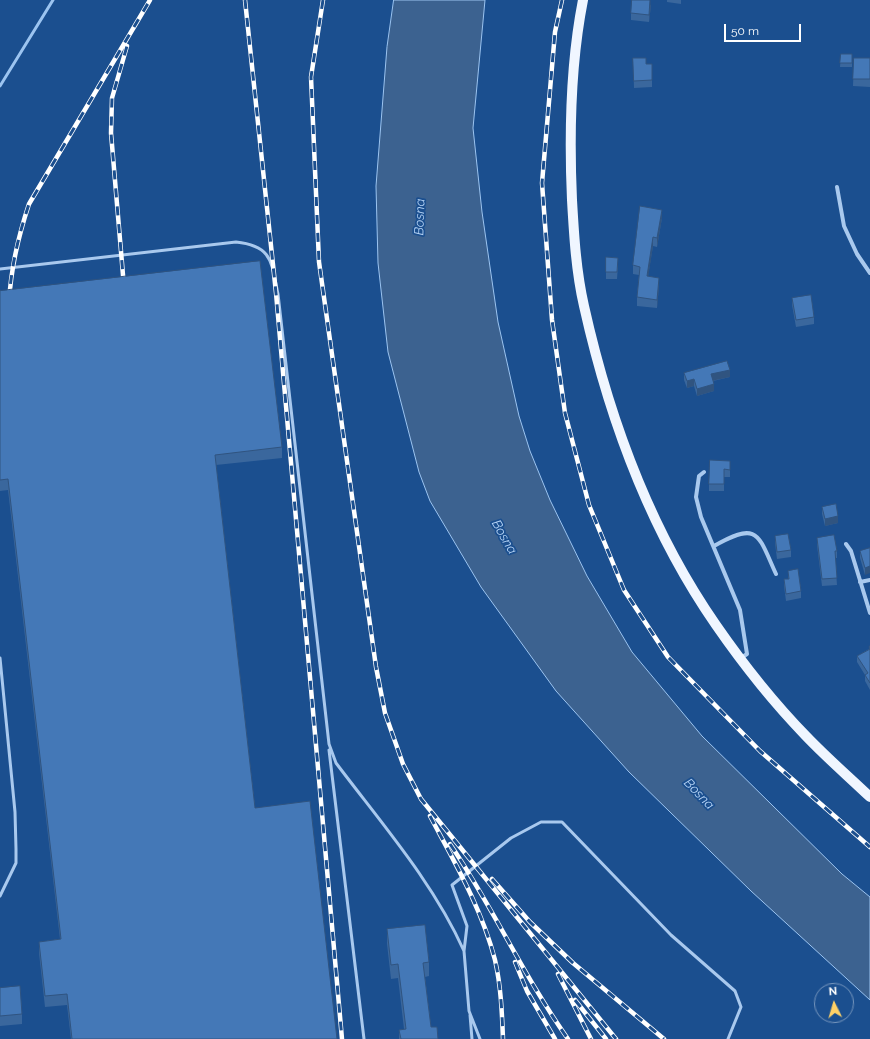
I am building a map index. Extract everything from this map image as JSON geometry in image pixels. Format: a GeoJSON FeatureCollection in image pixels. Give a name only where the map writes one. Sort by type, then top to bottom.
{"type":"FeatureCollection","features":[{"type":"Feature","properties":{"kind":"main road"},"geometry":{"type":"LineString","coordinates":[[583,0],[572,74],[569,146],[574,233],[583,304],[600,368],[620,433],[648,504],[679,566],[716,625],[757,680],[806,736],[870,797]]}},
{"type":"Feature","properties":{"kind":"street"},"geometry":{"type":"LineString","coordinates":[[837,187],[844,226],[857,254],[870,273]]}},
{"type":"Feature","properties":{"kind":"street"},"geometry":{"type":"LineString","coordinates":[[704,472],[700,476],[696,497],[701,517],[740,610],[747,654],[741,658]]}},
{"type":"Feature","properties":{"kind":"street"},"geometry":{"type":"LineString","coordinates":[[714,546],[738,533],[753,534],[759,538],[776,574]]}},
{"type":"Feature","properties":{"kind":"street"},"geometry":{"type":"LineString","coordinates":[[846,544],[851,551],[870,613]]}},
{"type":"Feature","properties":{"kind":"street"},"geometry":{"type":"LineString","coordinates":[[860,582],[870,580]]}},
{"type":"Feature","properties":{"kind":"lane"},"geometry":{"type":"LineString","coordinates":[[0,269],[236,242],[253,244],[264,252],[270,260],[278,294],[364,1039]]}},
{"type":"Feature","properties":{"kind":"lane"},"geometry":{"type":"LineString","coordinates":[[0,658],[15,812],[16,863],[0,896]]}},
{"type":"Feature","properties":{"kind":"lane"},"geometry":{"type":"LineString","coordinates":[[329,744],[336,763],[439,901],[452,924],[464,951]]}},
{"type":"Feature","properties":{"kind":"lane"},"geometry":{"type":"LineString","coordinates":[[472,1039],[464,951],[467,926],[452,885],[511,838],[541,822],[562,822],[672,934],[735,991],[741,1007],[728,1039]]}},
{"type":"Feature","properties":{"kind":"lane"},"geometry":{"type":"LineString","coordinates":[[469,1011],[480,1039]]}},
{"type":"Feature","properties":{"kind":"water","name":"Bosna"},"geometry":{"type":"Polygon","coordinates":[[[394,0],[485,0],[473,128],[482,212],[498,322],[519,416],[530,451],[550,500],[587,576],[632,652],[702,736],[842,874],[870,897],[870,1000],[854,985],[854,983],[851,983],[751,891],[629,772],[556,691],[481,587],[430,501],[419,472],[388,352],[378,263],[376,186],[387,47],[394,0]]]}},
{"type":"Feature","properties":{"kind":"building"},"geometry":{"type":"Polygon","coordinates":[[[632,0],[650,0],[649,15],[631,13],[632,0]]]}},
{"type":"Feature","properties":{"kind":"building"},"geometry":{"type":"Polygon","coordinates":[[[841,54],[852,54],[852,63],[840,63],[841,54]]]}},
{"type":"Feature","properties":{"kind":"building"},"geometry":{"type":"Polygon","coordinates":[[[633,58],[646,58],[646,64],[652,64],[652,80],[634,81],[633,58]]]}},
{"type":"Feature","properties":{"kind":"building"},"geometry":{"type":"Polygon","coordinates":[[[854,58],[870,58],[870,79],[853,79],[854,58]]]}},
{"type":"Feature","properties":{"kind":"building"},"geometry":{"type":"Polygon","coordinates":[[[640,206],[662,210],[657,238],[653,237],[647,276],[659,278],[657,300],[637,297],[640,267],[633,265],[640,206]]]}},
{"type":"Feature","properties":{"kind":"building"},"geometry":{"type":"Polygon","coordinates":[[[606,257],[618,258],[617,272],[606,272],[606,257]]]}},
{"type":"Feature","properties":{"kind":"building"},"geometry":{"type":"Polygon","coordinates":[[[260,261],[282,447],[215,455],[255,808],[310,801],[337,1039],[72,1039],[67,994],[45,996],[39,942],[61,939],[8,479],[0,480],[0,291],[260,261]]]}},
{"type":"Feature","properties":{"kind":"building"},"geometry":{"type":"Polygon","coordinates":[[[811,295],[814,317],[796,320],[792,298],[811,295]]]}},
{"type":"Feature","properties":{"kind":"building"},"geometry":{"type":"Polygon","coordinates":[[[727,361],[730,370],[711,374],[714,384],[697,389],[694,379],[687,381],[684,373],[727,361]]]}},
{"type":"Feature","properties":{"kind":"building"},"geometry":{"type":"Polygon","coordinates":[[[710,460],[730,461],[730,470],[724,469],[724,484],[709,484],[710,460]]]}},
{"type":"Feature","properties":{"kind":"building"},"geometry":{"type":"Polygon","coordinates":[[[836,504],[838,516],[825,519],[822,507],[836,504]]]}},
{"type":"Feature","properties":{"kind":"building"},"geometry":{"type":"Polygon","coordinates":[[[788,534],[791,550],[777,552],[775,536],[788,534]]]}},
{"type":"Feature","properties":{"kind":"building"},"geometry":{"type":"Polygon","coordinates":[[[834,535],[837,551],[835,551],[837,578],[822,579],[817,538],[834,535]]]}},
{"type":"Feature","properties":{"kind":"building"},"geometry":{"type":"Polygon","coordinates":[[[870,548],[870,566],[865,568],[860,551],[870,548]]]}},
{"type":"Feature","properties":{"kind":"building"},"geometry":{"type":"Polygon","coordinates":[[[798,569],[801,591],[786,594],[784,579],[789,579],[788,571],[798,569]]]}},
{"type":"Feature","properties":{"kind":"building"},"geometry":{"type":"Polygon","coordinates":[[[870,649],[870,683],[865,675],[868,673],[857,656],[870,649]]]}},
{"type":"Feature","properties":{"kind":"building"},"geometry":{"type":"Polygon","coordinates":[[[425,925],[429,962],[423,963],[431,1027],[437,1027],[438,1039],[401,1039],[399,1030],[406,1029],[398,964],[391,965],[387,929],[425,925]]]}},
{"type":"Feature","properties":{"kind":"building"},"geometry":{"type":"Polygon","coordinates":[[[20,986],[22,1014],[0,1016],[0,988],[20,986]]]}},
{"type":"Feature","properties":{"kind":"waterway"},"geometry":{"type":"LineString","coordinates":[[0,86],[53,0]]}},
{"type":"Feature","properties":{"kind":"railway"},"geometry":{"type":"LineString","coordinates":[[9,302],[11,277],[16,252],[29,204],[150,0]]}},
{"type":"Feature","properties":{"kind":"railway"},"geometry":{"type":"LineString","coordinates":[[245,0],[276,293],[342,1039]]}},
{"type":"Feature","properties":{"kind":"railway"},"geometry":{"type":"LineString","coordinates":[[323,0],[311,77],[319,262],[376,667],[385,713],[403,764],[421,799],[616,1039]]}},
{"type":"Feature","properties":{"kind":"railway"},"geometry":{"type":"LineString","coordinates":[[562,0],[555,32],[542,183],[552,320],[565,413],[589,505],[624,590],[668,657],[760,751],[870,847]]}},
{"type":"Feature","properties":{"kind":"railway"},"geometry":{"type":"LineString","coordinates":[[124,287],[111,133],[112,98],[127,46]]}},
{"type":"Feature","properties":{"kind":"railway"},"geometry":{"type":"LineString","coordinates":[[430,816],[467,886],[490,941],[499,980],[503,1039]]}},
{"type":"Feature","properties":{"kind":"railway"},"geometry":{"type":"LineString","coordinates":[[450,844],[466,868],[537,991],[568,1039]]}},
{"type":"Feature","properties":{"kind":"railway"},"geometry":{"type":"LineString","coordinates":[[492,879],[530,922],[573,963],[664,1039]]}},
{"type":"Feature","properties":{"kind":"railway"},"geometry":{"type":"LineString","coordinates":[[515,962],[527,991],[555,1039]]}},
{"type":"Feature","properties":{"kind":"railway"},"geometry":{"type":"LineString","coordinates":[[558,974],[591,1039]]}},
{"type":"Feature","properties":{"kind":"railway"},"geometry":{"type":"LineString","coordinates":[[575,1000],[606,1039]]}}]}
